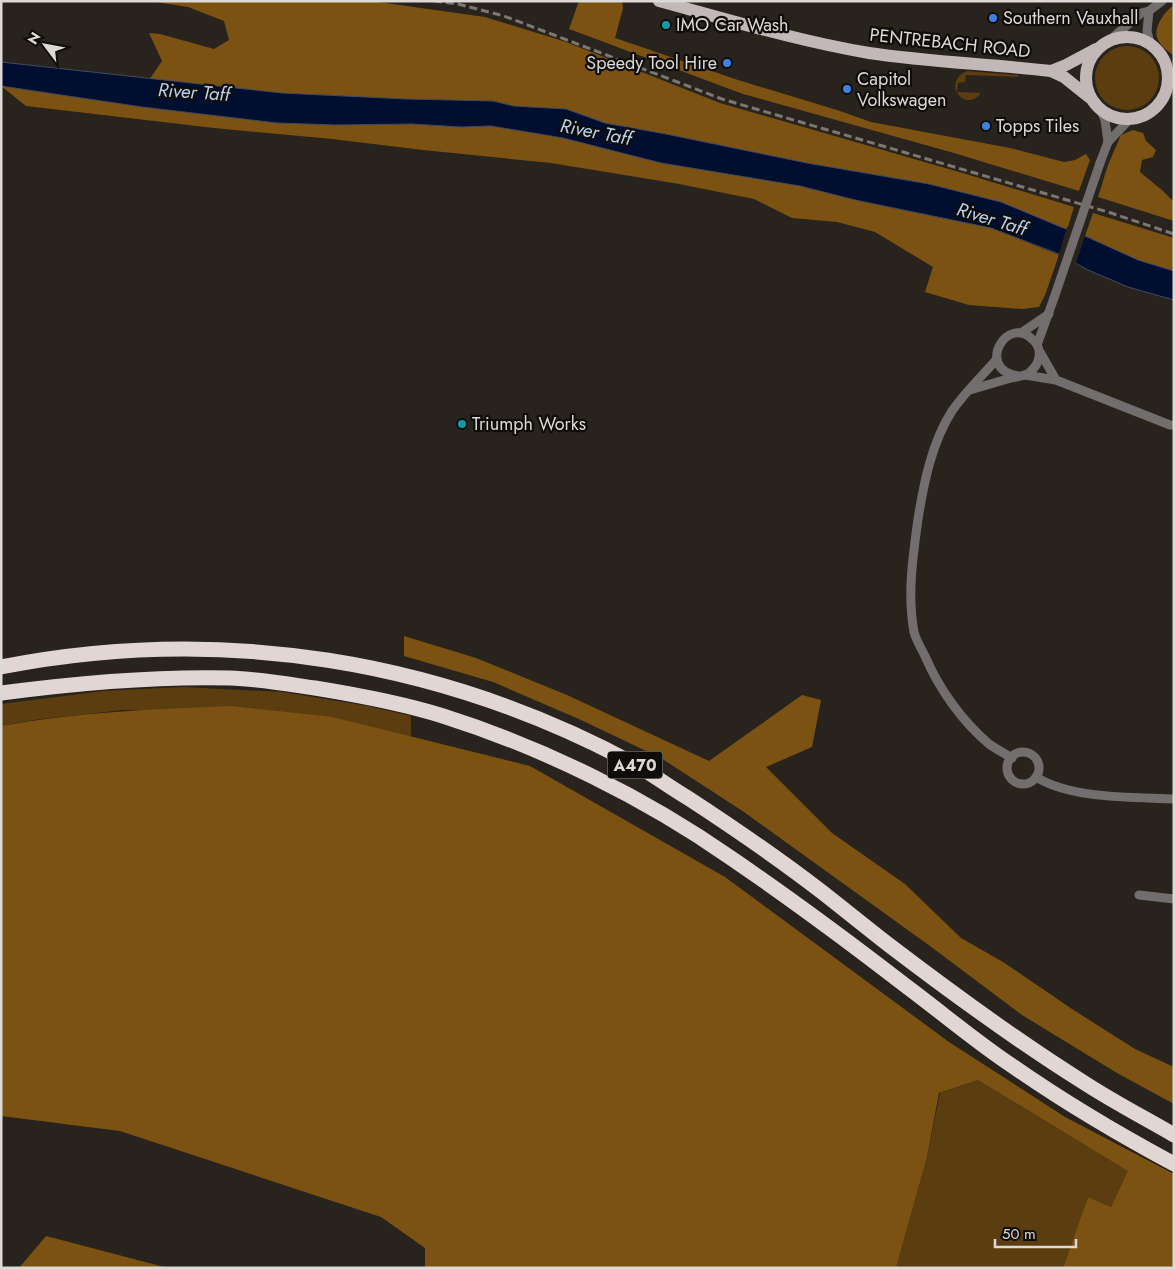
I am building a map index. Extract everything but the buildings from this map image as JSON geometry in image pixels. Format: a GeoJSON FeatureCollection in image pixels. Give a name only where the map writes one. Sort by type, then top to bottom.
{"type":"FeatureCollection","features":[{"type":"Feature","properties":{"kind":"highway","name":"A470"},"geometry":{"type":"LineString","coordinates":[[1,667],[100,652],[139,649],[220,649],[270,652],[320,658],[428,681],[486,698],[544,721],[639,767],[712,814],[820,890],[886,943],[1018,1039],[1084,1083],[1174,1134]]}},
{"type":"Feature","properties":{"kind":"highway","name":"A470"},"geometry":{"type":"LineString","coordinates":[[1,693],[54,686],[144,680],[232,678],[296,685],[391,702],[443,716],[519,743],[622,792],[679,824],[868,957],[1008,1063],[1078,1110],[1174,1164]]}},
{"type":"Feature","properties":{"kind":"main road","name":"PENTREBACH ROAD"},"geometry":{"type":"LineString","coordinates":[[659,1],[764,30],[846,49],[890,56],[1051,71],[1064,77],[1089,97]]}},
{"type":"Feature","properties":{"kind":"main road"},"geometry":{"type":"LineString","coordinates":[[1160,54],[1168,72],[1167,91],[1169,94],[1148,113],[1130,119],[1112,117],[1102,111],[1089,97],[1085,81],[1086,69],[1091,57],[1099,47],[1110,40],[1136,37],[1150,43],[1174,65]]}},
{"type":"Feature","properties":{"kind":"main road","name":"PENTREBACH ROAD"},"geometry":{"type":"LineString","coordinates":[[1051,71],[1099,47]]}},
{"type":"Feature","properties":{"kind":"street"},"geometry":{"type":"LineString","coordinates":[[1110,40],[1141,13],[1149,11],[1162,1]]}},
{"type":"Feature","properties":{"kind":"street"},"geometry":{"type":"LineString","coordinates":[[1149,11],[1147,31],[1150,43]]}},
{"type":"Feature","properties":{"kind":"street"},"geometry":{"type":"LineString","coordinates":[[1102,111],[1108,142]]}},
{"type":"Feature","properties":{"kind":"street"},"geometry":{"type":"LineString","coordinates":[[970,390],[1022,376],[1036,366],[1038,348],[1100,163],[1108,142],[1130,119]]}},
{"type":"Feature","properties":{"kind":"street"},"geometry":{"type":"LineString","coordinates":[[1021,333],[1049,314]]}},
{"type":"Feature","properties":{"kind":"street"},"geometry":{"type":"LineString","coordinates":[[1012,758],[990,745],[971,728],[945,693],[928,664],[914,633],[910,598],[913,554],[928,471],[938,439],[952,411],[997,359],[999,345],[1003,339],[1015,333],[1021,333],[1033,339],[1056,380]]}},
{"type":"Feature","properties":{"kind":"street"},"geometry":{"type":"LineString","coordinates":[[997,359],[1005,372],[1056,380],[1174,425]]}},
{"type":"Feature","properties":{"kind":"street"},"geometry":{"type":"LineString","coordinates":[[1021,753],[1031,754],[1038,762],[1039,767],[1036,777],[1028,783],[1013,781],[1008,772],[1009,762],[1021,753]]}},
{"type":"Feature","properties":{"kind":"street"},"geometry":{"type":"LineString","coordinates":[[1036,777],[1048,784],[1109,796],[1174,799]]}},
{"type":"Feature","properties":{"kind":"street"},"geometry":{"type":"LineString","coordinates":[[1139,895],[1174,899]]}},
{"type":"Feature","properties":{"kind":"shaded area"},"geometry":{"type":"Polygon","coordinates":[[[150,1],[371,1],[485,17],[566,42],[720,103],[1074,207],[1067,230],[1001,202],[929,184],[807,163],[605,123],[566,109],[514,106],[493,101],[282,93],[149,80],[162,61],[149,33],[160,34],[214,49],[229,40],[224,21],[188,7],[150,1]]]}},
{"type":"Feature","properties":{"kind":"shaded area"},"geometry":{"type":"Polygon","coordinates":[[[579,1],[622,1],[623,8],[615,38],[738,80],[871,122],[1010,148],[1064,162],[1075,160],[1086,154],[1090,160],[1079,191],[954,153],[743,94],[569,29],[579,1]]]}},
{"type":"Feature","properties":{"kind":"shaded area"},"geometry":{"type":"Polygon","coordinates":[[[1174,5],[1174,56],[1160,43],[1156,33],[1161,19],[1174,5]]]}},
{"type":"Feature","properties":{"kind":"shaded area"},"geometry":{"type":"Polygon","coordinates":[[[1121,46],[1133,46],[1150,55],[1157,66],[1159,78],[1157,90],[1150,101],[1133,110],[1121,110],[1109,105],[1100,96],[1095,84],[1095,72],[1100,60],[1109,51],[1121,46]]]}},
{"type":"Feature","properties":{"kind":"shaded area"},"geometry":{"type":"Polygon","coordinates":[[[967,71],[1018,75],[1018,77],[966,75],[965,82],[958,83],[957,92],[956,82],[959,76],[967,71]]]}},
{"type":"Feature","properties":{"kind":"shaded area"},"geometry":{"type":"Polygon","coordinates":[[[1,86],[142,107],[277,123],[491,126],[563,138],[661,163],[800,186],[855,200],[991,228],[1059,255],[1039,307],[1023,309],[969,305],[925,292],[933,267],[875,232],[837,222],[792,218],[754,199],[679,184],[551,163],[214,128],[26,106],[1,86]]]}},
{"type":"Feature","properties":{"kind":"shaded area"},"geometry":{"type":"Polygon","coordinates":[[[957,92],[981,93],[975,99],[969,100],[963,98],[957,92]]]}},
{"type":"Feature","properties":{"kind":"shaded area"},"geometry":{"type":"Polygon","coordinates":[[[1133,130],[1143,133],[1146,141],[1156,150],[1153,157],[1142,160],[1140,172],[1174,202],[1174,221],[1098,197],[1108,165],[1121,135],[1133,130]]]}},
{"type":"Feature","properties":{"kind":"shaded area"},"geometry":{"type":"Polygon","coordinates":[[[1093,213],[1174,238],[1174,271],[1138,260],[1085,236],[1093,213]]]}},
{"type":"Feature","properties":{"kind":"shaded area"},"geometry":{"type":"Polygon","coordinates":[[[404,636],[476,658],[567,695],[709,761],[802,695],[821,700],[812,747],[766,767],[832,833],[905,884],[961,938],[1003,962],[1135,1049],[1174,1067],[1174,1104],[1117,1073],[1022,1015],[744,812],[661,758],[581,720],[493,682],[404,656],[404,636]]]}},
{"type":"Feature","properties":{"kind":"shaded area"},"geometry":{"type":"Polygon","coordinates":[[[183,687],[283,692],[368,706],[411,716],[411,737],[333,717],[123,710],[34,720],[1,726],[1,704],[103,691],[183,687]]]}},
{"type":"Feature","properties":{"kind":"shaded area"},"geometry":{"type":"Polygon","coordinates":[[[231,706],[333,717],[530,766],[725,877],[949,1042],[1065,1117],[1174,1174],[1174,1268],[1063,1268],[1088,1197],[1111,1207],[1128,1171],[978,1080],[939,1093],[927,1157],[896,1268],[425,1268],[425,1248],[381,1217],[120,1131],[1,1116],[1,726],[87,714],[231,706]]]}},
{"type":"Feature","properties":{"kind":"shaded area"},"geometry":{"type":"Polygon","coordinates":[[[978,1080],[1129,1171],[1111,1207],[1088,1197],[1063,1268],[896,1268],[927,1157],[940,1093],[978,1080]]]}},
{"type":"Feature","properties":{"kind":"shaded area"},"geometry":{"type":"Polygon","coordinates":[[[46,1236],[168,1268],[19,1268],[46,1236]]]}},
{"type":"Feature","properties":{"kind":"water","name":"River Taff"},"geometry":{"type":"Polygon","coordinates":[[[1,62],[282,93],[493,101],[514,106],[566,109],[605,123],[807,163],[929,184],[1001,202],[1138,260],[1174,271],[1174,300],[1128,287],[1088,270],[1059,254],[991,228],[855,200],[800,186],[661,163],[563,138],[491,126],[277,123],[142,107],[1,86],[1,62]]]}},
{"type":"Feature","properties":{"kind":"pier"},"geometry":{"type":"Polygon","coordinates":[[[1067,227],[1086,233],[1075,266],[1058,257],[1067,227]]]}},
{"type":"Feature","properties":{"kind":"railway"},"geometry":{"type":"LineString","coordinates":[[434,1],[458,4],[504,16],[722,99],[1108,212],[1174,234]]}},
{"type":"Feature","properties":{"kind":"place","name":"Southern Vauxhall"},"geometry":{"type":"Point","coordinates":[993,18]}},
{"type":"Feature","properties":{"kind":"place","name":"IMO Car Wash"},"geometry":{"type":"Point","coordinates":[666,25]}},
{"type":"Feature","properties":{"kind":"place","name":"Speedy Tool Hire"},"geometry":{"type":"Point","coordinates":[727,63]}},
{"type":"Feature","properties":{"kind":"place","name":"Capitol Volkswagen"},"geometry":{"type":"Point","coordinates":[847,89]}},
{"type":"Feature","properties":{"kind":"place","name":"Topps Tiles"},"geometry":{"type":"Point","coordinates":[986,126]}},
{"type":"Feature","properties":{"kind":"place","name":"Triumph Works"},"geometry":{"type":"Point","coordinates":[462,424]}}]}
